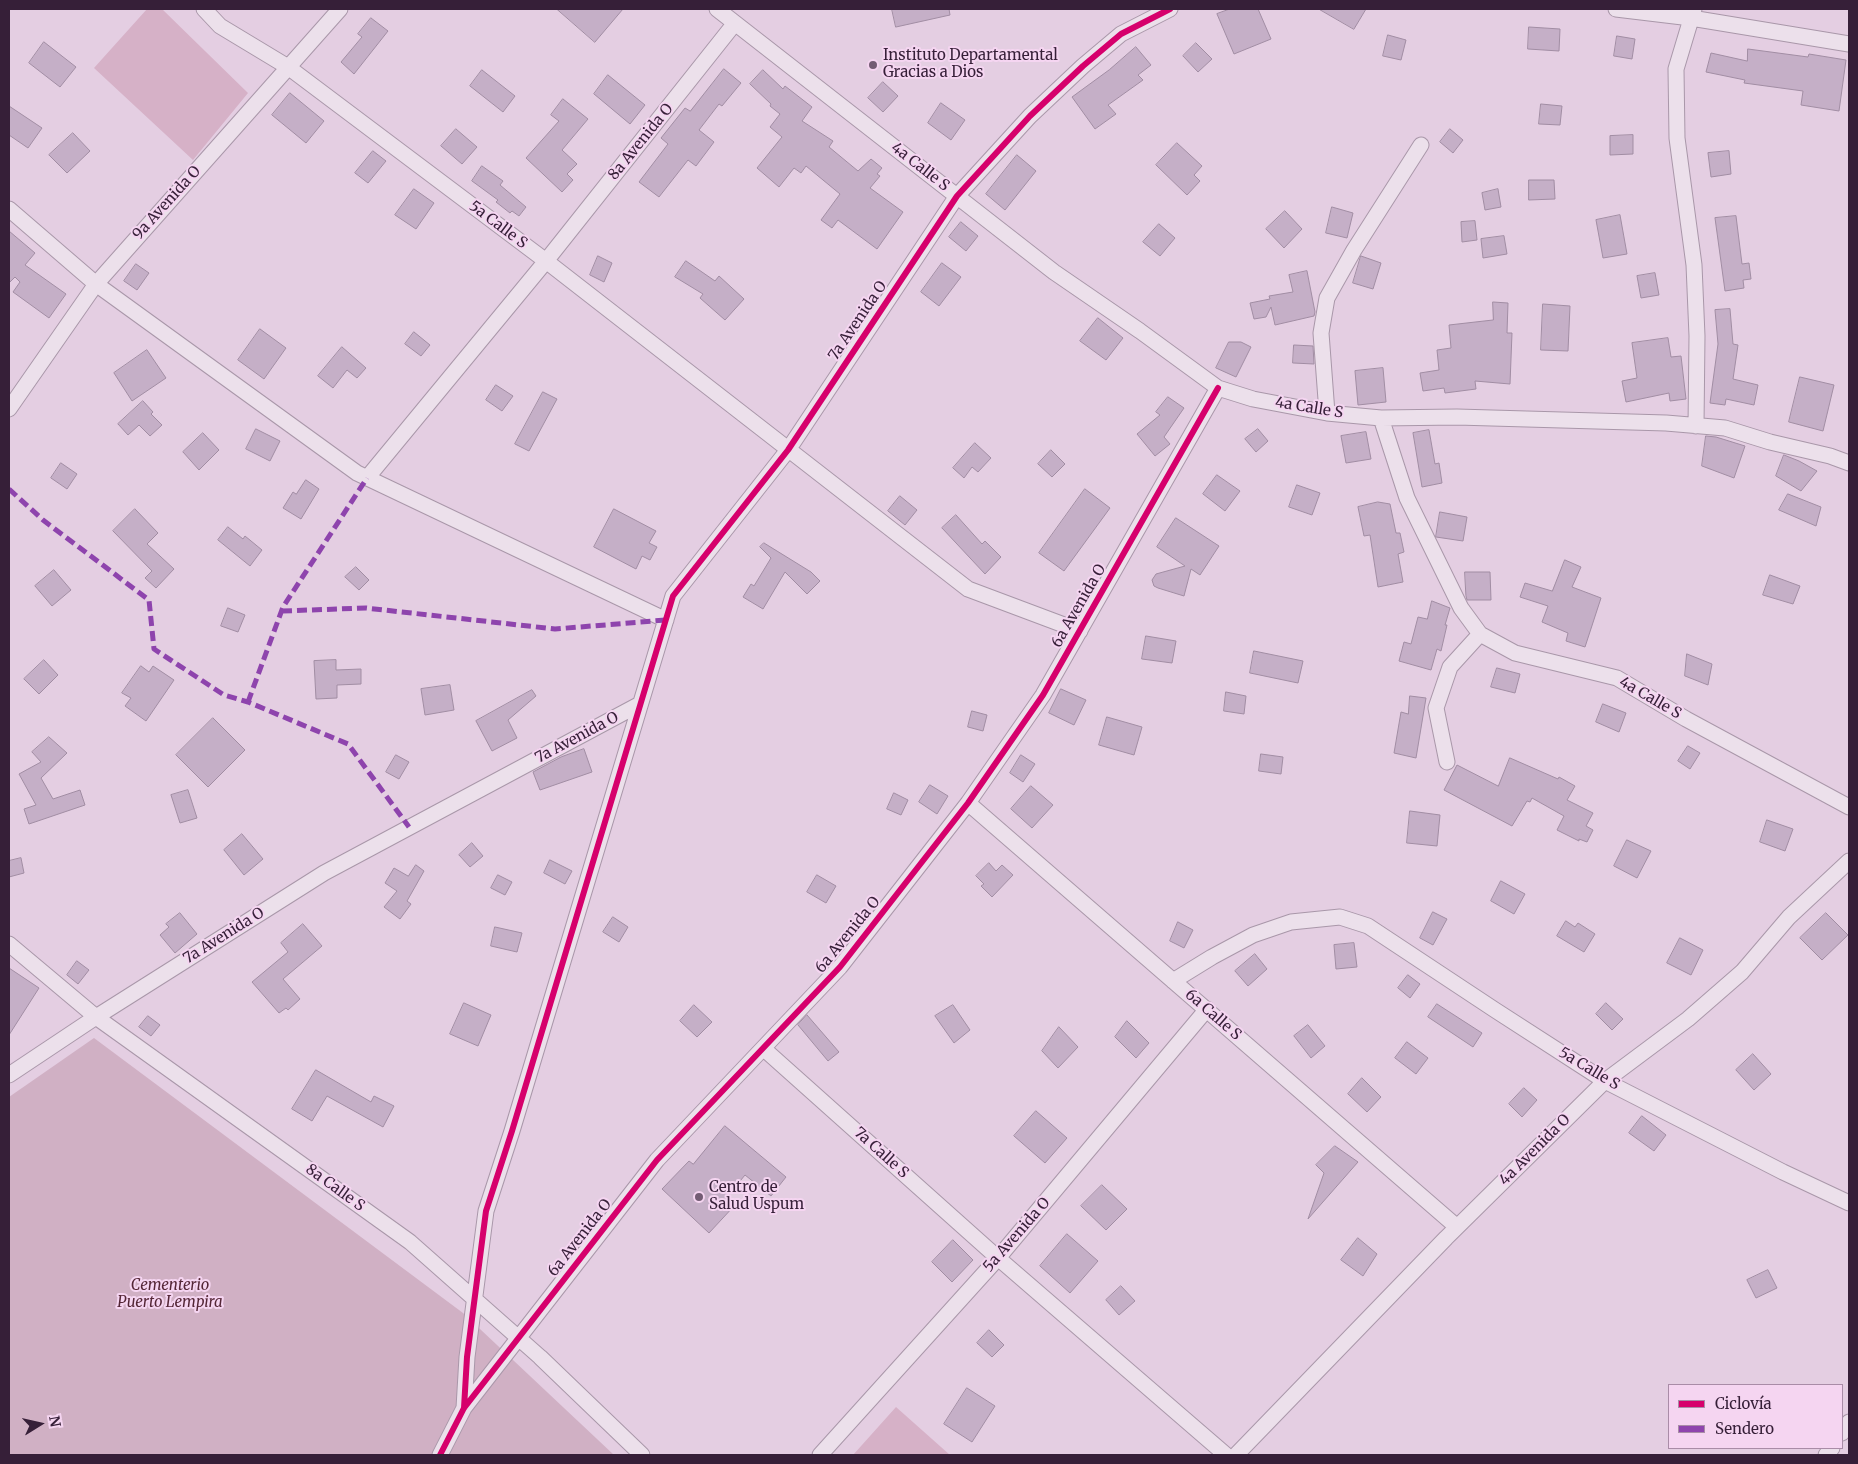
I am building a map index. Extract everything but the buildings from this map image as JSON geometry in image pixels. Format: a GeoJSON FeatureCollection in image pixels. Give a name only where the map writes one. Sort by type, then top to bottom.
{"type":"FeatureCollection","features":[{"type":"Feature","properties":{"kind":"street","name":"5a Calle S"},"geometry":{"type":"LineString","coordinates":[[204,9],[220,26],[288,67],[546,261],[968,589],[1080,631]]}},
{"type":"Feature","properties":{"kind":"street","name":"9a Avenida O"},"geometry":{"type":"LineString","coordinates":[[9,409],[96,284],[340,9]]}},
{"type":"Feature","properties":{"kind":"street","name":"4a Calle S"},"geometry":{"type":"LineString","coordinates":[[717,9],[1054,272],[1218,388],[1253,399],[1327,413],[1381,418],[1407,498],[1461,608],[1480,634],[1515,653],[1616,678],[1849,807]]}},
{"type":"Feature","properties":{"kind":"street","name":"7a Avenida O"},"geometry":{"type":"LineString","coordinates":[[9,1075],[96,1017],[324,872],[640,704],[673,596],[788,450],[957,196],[1030,116],[1083,66],[1121,34],[1170,9]]}},
{"type":"Feature","properties":{"kind":"street"},"geometry":{"type":"LineString","coordinates":[[1616,9],[1692,13],[1849,44]]}},
{"type":"Feature","properties":{"kind":"street"},"geometry":{"type":"LineString","coordinates":[[1692,13],[1676,69],[1677,138],[1694,265],[1697,336],[1696,426]]}},
{"type":"Feature","properties":{"kind":"street","name":"8a Avenida O"},"geometry":{"type":"LineString","coordinates":[[367,478],[546,261],[735,23]]}},
{"type":"Feature","properties":{"kind":"street"},"geometry":{"type":"LineString","coordinates":[[1327,413],[1321,333],[1327,298],[1354,250],[1420,145]]}},
{"type":"Feature","properties":{"kind":"street"},"geometry":{"type":"LineString","coordinates":[[9,209],[96,284],[357,473],[666,620]]}},
{"type":"Feature","properties":{"kind":"street","name":"6a Avenida O"},"geometry":{"type":"LineString","coordinates":[[440,1455],[464,1408],[657,1160],[840,967],[968,803],[1043,695],[1218,388]]}},
{"type":"Feature","properties":{"kind":"street"},"geometry":{"type":"LineString","coordinates":[[1381,418],[1456,417],[1666,423],[1725,428],[1770,442],[1830,456],[1849,463]]}},
{"type":"Feature","properties":{"kind":"street"},"geometry":{"type":"LineString","coordinates":[[1447,762],[1436,708],[1450,667],[1480,634]]}},
{"type":"Feature","properties":{"kind":"street"},"geometry":{"type":"LineString","coordinates":[[464,1408],[466,1373],[486,1210],[512,1131],[640,704]]}},
{"type":"Feature","properties":{"kind":"street","name":"6a Calle S"},"geometry":{"type":"LineString","coordinates":[[968,803],[1457,1227]]}},
{"type":"Feature","properties":{"kind":"street","name":"4a Avenida O"},"geometry":{"type":"LineString","coordinates":[[1236,1455],[1457,1227],[1605,1081],[1688,1019],[1742,972],[1789,917],[1849,861]]}},
{"type":"Feature","properties":{"kind":"street","name":"5a Calle S"},"geometry":{"type":"LineString","coordinates":[[1173,981],[1253,934],[1291,922],[1340,917],[1368,926],[1605,1081],[1849,1204]]}},
{"type":"Feature","properties":{"kind":"street","name":"8a Calle S"},"geometry":{"type":"LineString","coordinates":[[9,944],[96,1017],[410,1242],[518,1337],[642,1455]]}},
{"type":"Feature","properties":{"kind":"street","name":"5a Avenida O"},"geometry":{"type":"LineString","coordinates":[[820,1455],[998,1258],[1207,1010]]}},
{"type":"Feature","properties":{"kind":"street","name":"7a Calle S"},"geometry":{"type":"LineString","coordinates":[[764,1048],[998,1258],[1226,1455]]}},
{"type":"Feature","properties":{"kind":"shaded area"},"geometry":{"type":"Polygon","coordinates":[[[147,9],[162,9],[248,93],[193,160],[94,68],[147,9]]]}},
{"type":"Feature","properties":{"kind":"shaded area"},"geometry":{"type":"Polygon","coordinates":[[[896,1407],[950,1455],[853,1455],[896,1407]]]}},
{"type":"Feature","properties":{"kind":"green space","name":"Cementerio Puerto Lempira"},"geometry":{"type":"Polygon","coordinates":[[[94,1038],[463,1313],[614,1455],[9,1455],[9,1097],[94,1038]]]}},
{"type":"Feature","properties":{"kind":"marked path"},"geometry":{"type":"LineString","coordinates":[[248,702],[283,607],[367,478]]}},
{"type":"Feature","properties":{"kind":"marked path"},"geometry":{"type":"LineString","coordinates":[[9,489],[43,520],[149,600],[154,649],[224,695],[248,702],[348,744],[409,827]]}},
{"type":"Feature","properties":{"kind":"marked path"},"geometry":{"type":"LineString","coordinates":[[282,611],[366,608],[555,629],[666,620]]}},
{"type":"Feature","properties":{"kind":"cycle path"},"geometry":{"type":"LineString","coordinates":[[464,1408],[467,1357],[486,1211],[512,1131],[673,596],[788,450],[957,196],[1030,116],[1083,66],[1121,34],[1170,9]]}},
{"type":"Feature","properties":{"kind":"cycle path"},"geometry":{"type":"LineString","coordinates":[[440,1455],[464,1408],[657,1160],[840,967],[968,803],[1043,695],[1218,388]]}},
{"type":"Feature","properties":{"kind":"place","name":"Instituto Departamental Gracias a Dios"},"geometry":{"type":"Point","coordinates":[873,65]}},
{"type":"Feature","properties":{"kind":"place","name":"Centro de Salud Uspum"},"geometry":{"type":"Point","coordinates":[699,1197]}}]}
